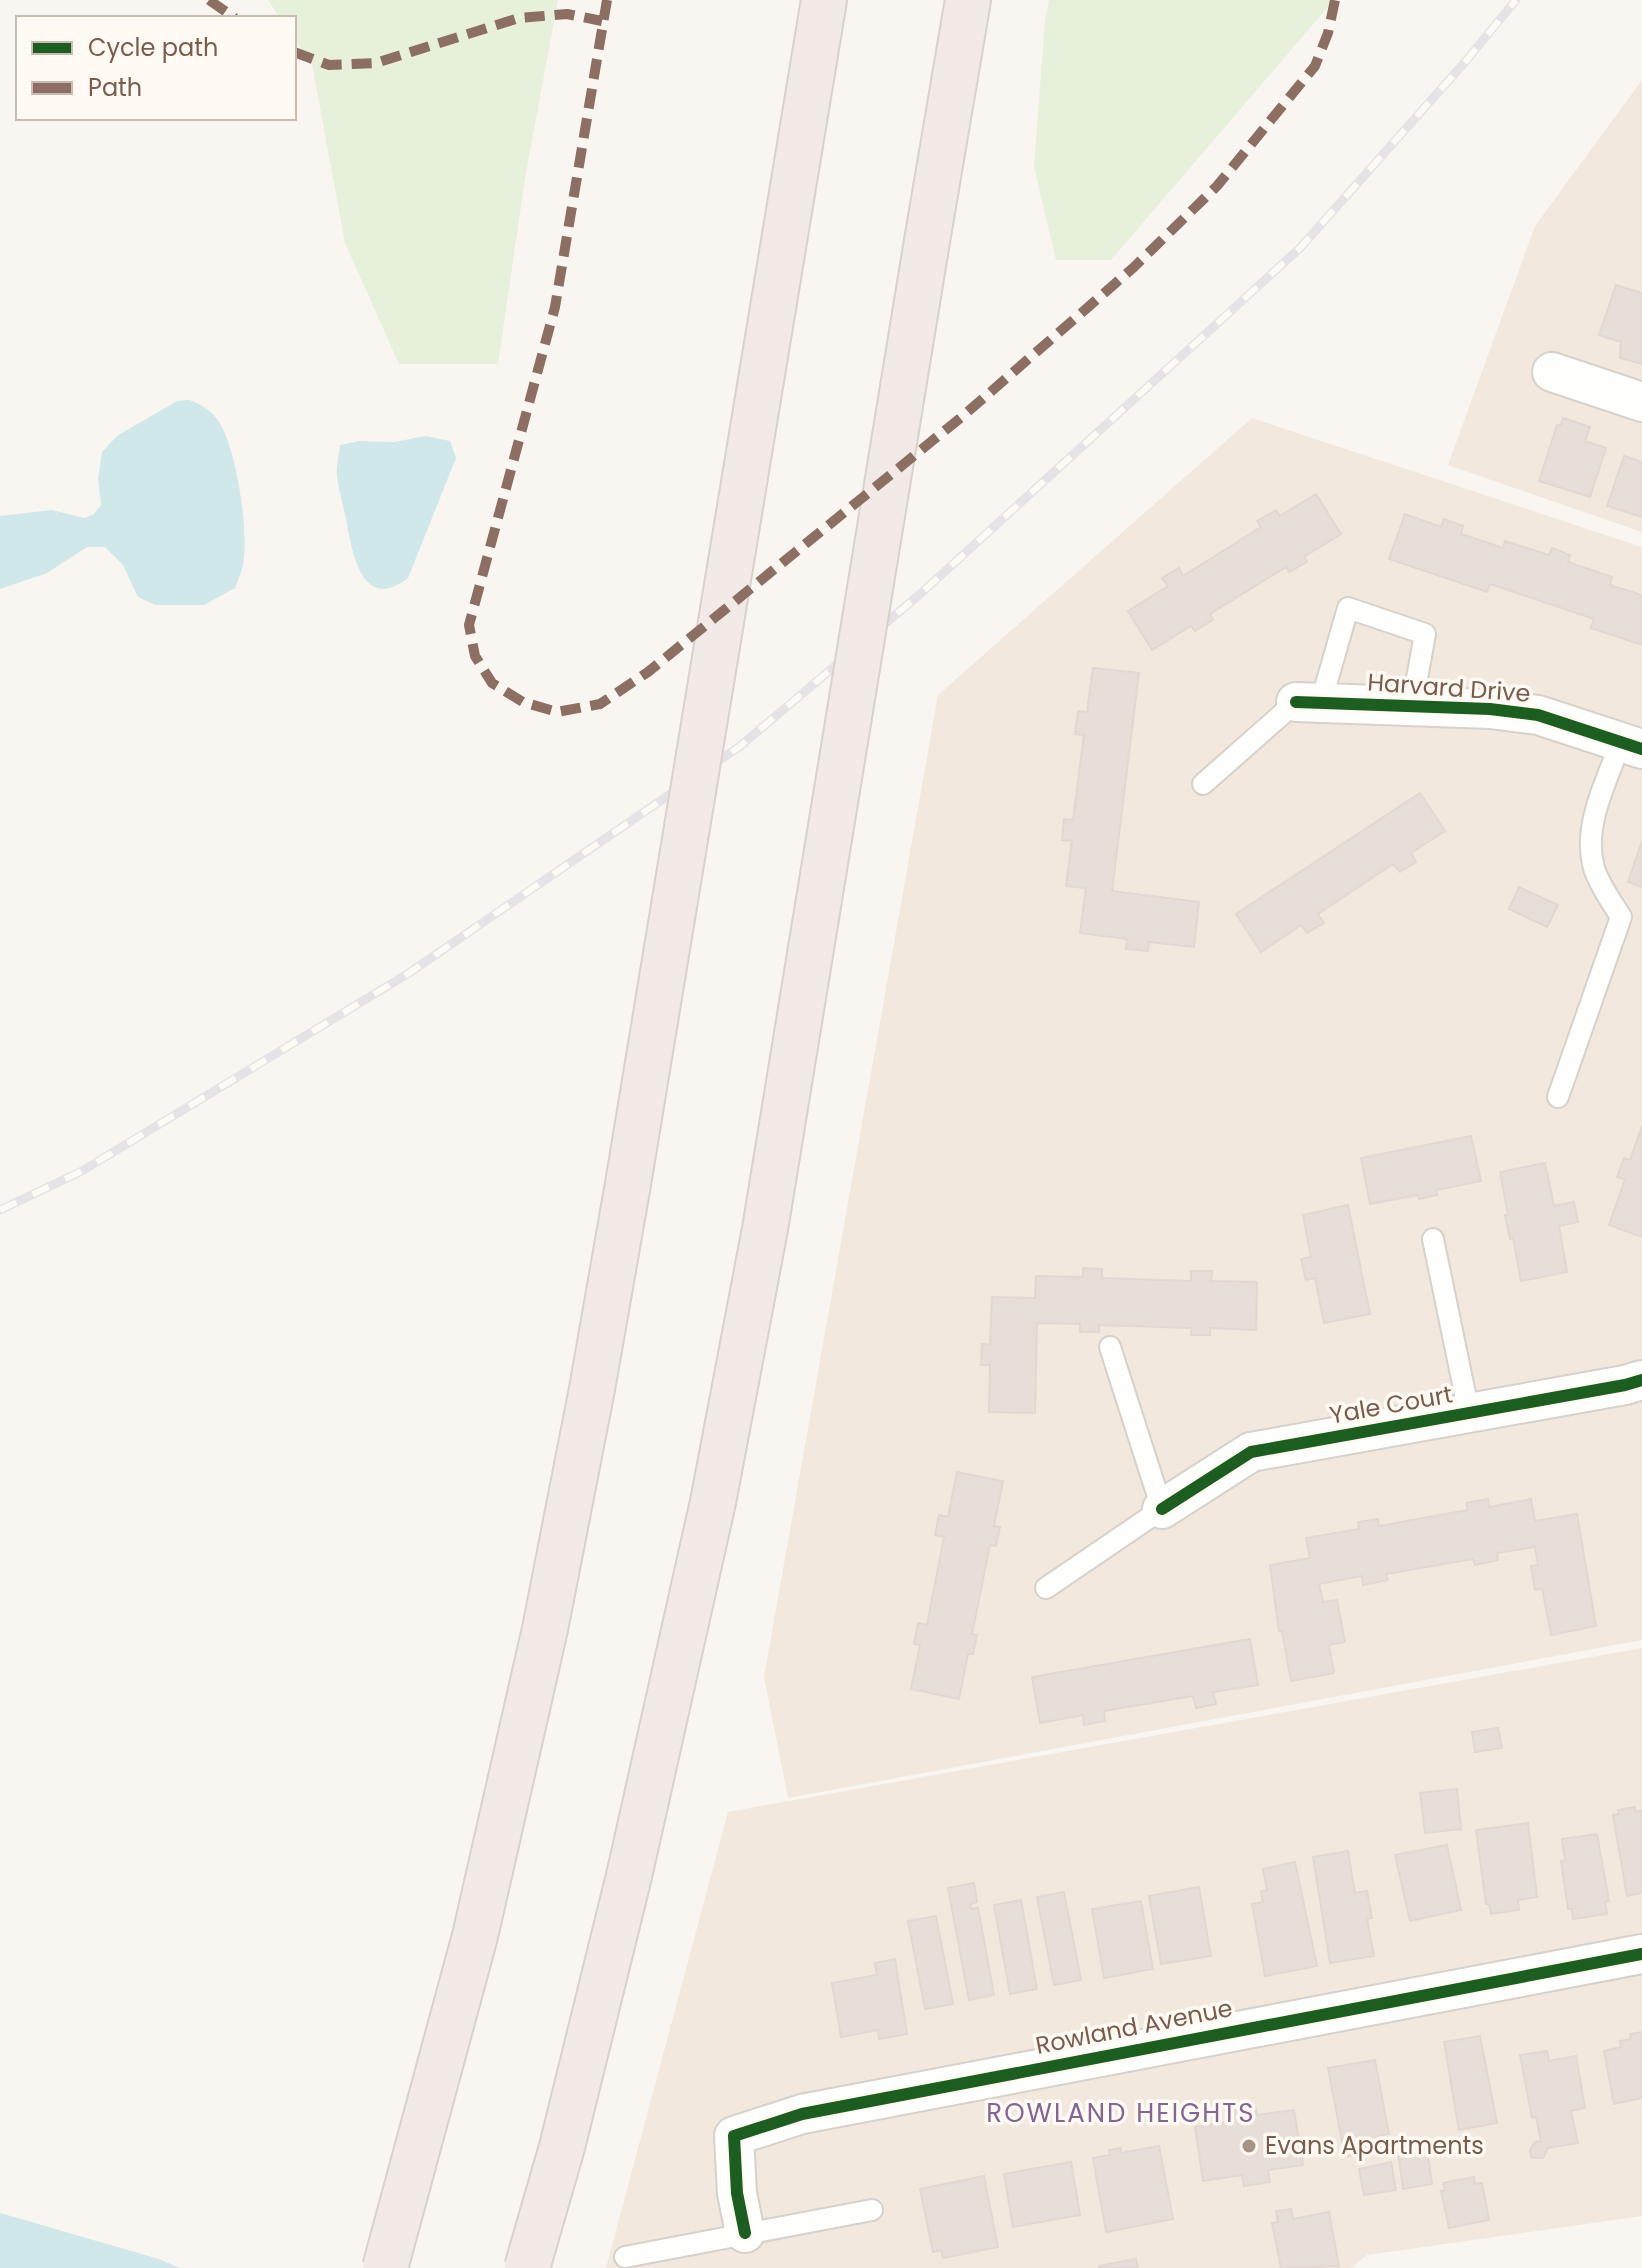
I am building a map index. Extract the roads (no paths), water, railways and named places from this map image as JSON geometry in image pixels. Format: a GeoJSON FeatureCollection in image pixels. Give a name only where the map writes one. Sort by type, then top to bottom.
{"type":"FeatureCollection","features":[{"type":"Feature","properties":{"kind":"highway"},"geometry":{"type":"LineString","coordinates":[[385,2268],[475,1936],[554,1584],[626,1200],[824,0]]}},
{"type":"Feature","properties":{"kind":"highway"},"geometry":{"type":"LineString","coordinates":[[527,2268],[565,2135],[626,1891],[713,1502],[765,1229],[968,0]]}},
{"type":"Feature","properties":{"kind":"street"},"geometry":{"type":"LineString","coordinates":[[1552,372],[1642,402]]}},
{"type":"Feature","properties":{"kind":"street","name":"Harvard Drive"},"geometry":{"type":"LineString","coordinates":[[1308,702],[1490,709],[1538,715],[1631,746]]}},
{"type":"Feature","properties":{"kind":"street","name":"Yale Court"},"geometry":{"type":"LineString","coordinates":[[1162,1509],[1251,1452],[1642,1380]]}},
{"type":"Feature","properties":{"kind":"street","name":"Rowland Avenue"},"geometry":{"type":"LineString","coordinates":[[745,2233],[737,2193],[734,2136],[802,2114],[1642,1954]]}},
{"type":"Feature","properties":{"kind":"lane"},"geometry":{"type":"LineString","coordinates":[[1203,784],[1308,702],[1348,608],[1425,634],[1412,706]]}},
{"type":"Feature","properties":{"kind":"lane"},"geometry":{"type":"LineString","coordinates":[[1558,1097],[1621,917],[1594,868],[1591,841],[1596,809],[1631,746]]}},
{"type":"Feature","properties":{"kind":"lane"},"geometry":{"type":"LineString","coordinates":[[1433,1239],[1469,1413]]}},
{"type":"Feature","properties":{"kind":"lane"},"geometry":{"type":"LineString","coordinates":[[1046,1588],[1162,1509],[1110,1347]]}},
{"type":"Feature","properties":{"kind":"lane"},"geometry":{"type":"LineString","coordinates":[[625,2257],[872,2210]]}},
{"type":"Feature","properties":{"kind":"water"},"geometry":{"type":"Polygon","coordinates":[[[189,400],[206,408],[219,422],[236,471],[243,512],[244,550],[235,588],[204,605],[155,605],[138,597],[123,565],[105,547],[87,547],[47,573],[0,589],[0,516],[52,510],[84,518],[93,515],[101,505],[98,479],[102,452],[117,436],[177,401],[189,400]]]}},
{"type":"Feature","properties":{"kind":"water"},"geometry":{"type":"Polygon","coordinates":[[[426,436],[450,441],[456,458],[408,578],[392,587],[380,589],[370,584],[356,562],[337,476],[340,445],[359,441],[394,442],[426,436]]]}},
{"type":"Feature","properties":{"kind":"water"},"geometry":{"type":"Polygon","coordinates":[[[0,2213],[159,2259],[180,2268],[0,2268],[0,2213]]]}},
{"type":"Feature","properties":{"kind":"railway"},"geometry":{"type":"LineString","coordinates":[[0,1210],[82,1171],[409,973],[739,747],[919,595],[1300,248],[1516,0]]}},
{"type":"Feature","properties":{"kind":"place","name":"Evans Apartments"},"geometry":{"type":"Point","coordinates":[1249,2146]}},
{"type":"Feature","properties":{"kind":"district","name":"ROWLAND HEIGHTS"},"geometry":{"type":"Point","coordinates":[1121,2113]}}]}
